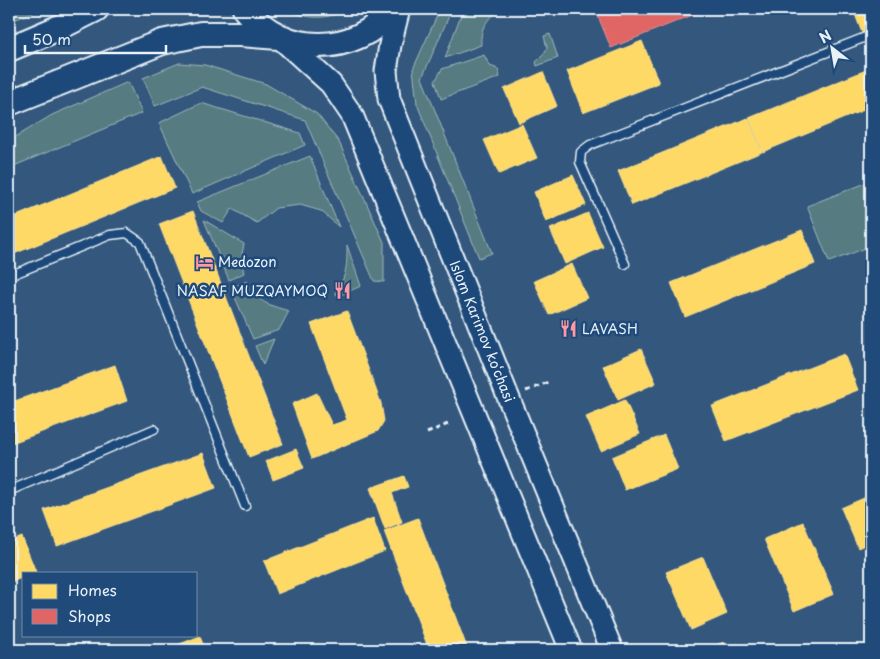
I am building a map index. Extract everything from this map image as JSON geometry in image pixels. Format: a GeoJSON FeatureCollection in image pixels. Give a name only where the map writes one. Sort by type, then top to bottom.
{"type":"FeatureCollection","features":[{"type":"Feature","properties":{"kind":"main road"},"geometry":{"type":"LineString","coordinates":[[9,49],[96,9]]}},
{"type":"Feature","properties":{"kind":"main road"},"geometry":{"type":"LineString","coordinates":[[245,9],[254,21],[279,37],[331,84],[352,115],[571,650]]}},
{"type":"Feature","properties":{"kind":"main road"},"geometry":{"type":"LineString","coordinates":[[9,103],[162,42],[201,34],[240,34],[279,37],[306,45],[335,45],[362,36],[385,20],[393,9]]}},
{"type":"Feature","properties":{"kind":"main road","name":"Islom Karimov ko‘chasi"},"geometry":{"type":"LineString","coordinates":[[399,9],[386,71],[389,100],[508,399],[612,650]]}},
{"type":"Feature","properties":{"kind":"lane"},"geometry":{"type":"LineString","coordinates":[[625,264],[580,162],[581,152],[590,145],[871,35]]}},
{"type":"Feature","properties":{"kind":"lane"},"geometry":{"type":"LineString","coordinates":[[9,276],[110,235],[127,233],[140,242],[245,506]]}},
{"type":"Feature","properties":{"kind":"lane"},"geometry":{"type":"LineString","coordinates":[[9,491],[154,429]]}},
{"type":"Feature","properties":{"kind":"path"},"geometry":{"type":"LineString","coordinates":[[526,392],[551,381]]}},
{"type":"Feature","properties":{"kind":"path"},"geometry":{"type":"LineString","coordinates":[[427,433],[448,424]]}},
{"type":"Feature","properties":{"kind":"green space"},"geometry":{"type":"Polygon","coordinates":[[[9,9],[41,9],[9,22],[9,9]]]}},
{"type":"Feature","properties":{"kind":"green space"},"geometry":{"type":"Polygon","coordinates":[[[283,9],[351,9],[325,17],[310,17],[283,9]]]}},
{"type":"Feature","properties":{"kind":"green space"},"geometry":{"type":"Polygon","coordinates":[[[440,9],[452,9],[422,78],[492,253],[479,258],[417,104],[413,69],[440,9]]]}},
{"type":"Feature","properties":{"kind":"green space"},"geometry":{"type":"Polygon","coordinates":[[[463,9],[497,9],[498,12],[484,26],[481,35],[481,45],[445,58],[463,9]]]}},
{"type":"Feature","properties":{"kind":"green space"},"geometry":{"type":"Polygon","coordinates":[[[550,34],[558,58],[537,66],[536,62],[547,48],[544,36],[550,34]]]}},
{"type":"Feature","properties":{"kind":"green space"},"geometry":{"type":"Polygon","coordinates":[[[484,55],[490,66],[498,69],[500,77],[441,99],[435,81],[442,69],[484,55]]]}},
{"type":"Feature","properties":{"kind":"green space"},"geometry":{"type":"Polygon","coordinates":[[[179,63],[205,65],[266,84],[317,114],[339,142],[384,242],[384,282],[374,281],[305,120],[202,87],[155,106],[143,78],[179,63]]]}},
{"type":"Feature","properties":{"kind":"green space"},"geometry":{"type":"Polygon","coordinates":[[[128,82],[142,113],[9,168],[9,141],[52,115],[128,82]]]}},
{"type":"Feature","properties":{"kind":"green space"},"geometry":{"type":"Polygon","coordinates":[[[201,103],[300,133],[305,145],[192,194],[159,123],[201,103]]]}},
{"type":"Feature","properties":{"kind":"green space"},"geometry":{"type":"Polygon","coordinates":[[[310,156],[339,227],[321,211],[300,205],[276,208],[257,223],[232,209],[223,223],[201,211],[197,202],[310,156]]]}},
{"type":"Feature","properties":{"kind":"green space"},"geometry":{"type":"Polygon","coordinates":[[[871,181],[871,246],[829,262],[807,206],[871,181]]]}},
{"type":"Feature","properties":{"kind":"green space"},"geometry":{"type":"Polygon","coordinates":[[[204,220],[244,244],[241,259],[244,273],[229,280],[204,220]]]}},
{"type":"Feature","properties":{"kind":"green space"},"geometry":{"type":"Polygon","coordinates":[[[347,245],[361,286],[338,296],[335,293],[346,270],[347,245]]]}},
{"type":"Feature","properties":{"kind":"green space"},"geometry":{"type":"Polygon","coordinates":[[[247,281],[255,294],[264,302],[289,311],[279,330],[253,339],[231,288],[247,281]]]}},
{"type":"Feature","properties":{"kind":"green space"},"geometry":{"type":"Polygon","coordinates":[[[274,339],[263,365],[255,346],[274,339]]]}},
{"type":"Feature","properties":{"kind":"building: Homes"},"geometry":{"type":"Polygon","coordinates":[[[853,9],[871,9],[871,29],[862,33],[853,9]]]}},
{"type":"Feature","properties":{"kind":"building: Homes"},"geometry":{"type":"Polygon","coordinates":[[[642,41],[659,83],[583,113],[567,71],[642,41]]]}},
{"type":"Feature","properties":{"kind":"building: Homes"},"geometry":{"type":"Polygon","coordinates":[[[871,68],[871,107],[763,152],[749,118],[871,68]]]}},
{"type":"Feature","properties":{"kind":"building: Homes"},"geometry":{"type":"Polygon","coordinates":[[[543,72],[557,106],[519,123],[504,89],[543,72]]]}},
{"type":"Feature","properties":{"kind":"building: Homes"},"geometry":{"type":"Polygon","coordinates":[[[748,118],[762,152],[632,205],[618,171],[748,118]]]}},
{"type":"Feature","properties":{"kind":"building: Homes"},"geometry":{"type":"Polygon","coordinates":[[[522,124],[537,158],[499,174],[484,140],[522,124]]]}},
{"type":"Feature","properties":{"kind":"building: Homes"},"geometry":{"type":"Polygon","coordinates":[[[162,156],[175,188],[9,256],[9,219],[162,156]]]}},
{"type":"Feature","properties":{"kind":"building: Homes"},"geometry":{"type":"Polygon","coordinates":[[[573,175],[586,205],[546,222],[534,192],[573,175]]]}},
{"type":"Feature","properties":{"kind":"building: Homes"},"geometry":{"type":"Polygon","coordinates":[[[193,211],[283,444],[249,457],[159,224],[193,211]]]}},
{"type":"Feature","properties":{"kind":"building: Homes"},"geometry":{"type":"Polygon","coordinates":[[[588,213],[603,247],[565,264],[550,229],[588,213]]]}},
{"type":"Feature","properties":{"kind":"building: Homes"},"geometry":{"type":"Polygon","coordinates":[[[802,230],[815,264],[685,317],[671,283],[802,230]]]}},
{"type":"Feature","properties":{"kind":"building: Homes"},"geometry":{"type":"Polygon","coordinates":[[[572,264],[587,298],[549,315],[534,281],[572,264]]]}},
{"type":"Feature","properties":{"kind":"building: Homes"},"geometry":{"type":"Polygon","coordinates":[[[347,311],[381,403],[384,421],[378,431],[312,459],[292,404],[317,393],[332,425],[347,420],[311,324],[347,311]]]}},
{"type":"Feature","properties":{"kind":"building: Homes"},"geometry":{"type":"Polygon","coordinates":[[[641,349],[656,383],[618,400],[603,366],[641,349]]]}},
{"type":"Feature","properties":{"kind":"building: Homes"},"geometry":{"type":"Polygon","coordinates":[[[844,354],[858,390],[726,441],[712,406],[844,354]]]}},
{"type":"Feature","properties":{"kind":"building: Homes"},"geometry":{"type":"Polygon","coordinates":[[[115,365],[127,401],[9,444],[9,403],[115,365]]]}},
{"type":"Feature","properties":{"kind":"building: Homes"},"geometry":{"type":"Polygon","coordinates":[[[625,400],[640,434],[601,451],[586,417],[625,400]]]}},
{"type":"Feature","properties":{"kind":"building: Homes"},"geometry":{"type":"Polygon","coordinates":[[[664,435],[678,469],[625,490],[612,457],[664,435]]]}},
{"type":"Feature","properties":{"kind":"building: Homes"},"geometry":{"type":"Polygon","coordinates":[[[296,449],[304,468],[273,480],[266,461],[296,449]]]}},
{"type":"Feature","properties":{"kind":"building: Homes"},"geometry":{"type":"Polygon","coordinates":[[[203,453],[216,488],[57,546],[44,510],[203,453]]]}},
{"type":"Feature","properties":{"kind":"building: Homes"},"geometry":{"type":"Polygon","coordinates":[[[404,476],[408,487],[392,493],[402,522],[385,529],[370,488],[404,476]]]}},
{"type":"Feature","properties":{"kind":"building: Homes"},"geometry":{"type":"Polygon","coordinates":[[[871,495],[871,542],[858,548],[841,508],[871,495]]]}},
{"type":"Feature","properties":{"kind":"building: Homes"},"geometry":{"type":"Polygon","coordinates":[[[373,518],[385,551],[277,594],[264,561],[373,518]]]}},
{"type":"Feature","properties":{"kind":"building: Homes"},"geometry":{"type":"Polygon","coordinates":[[[418,518],[468,650],[429,650],[384,531],[418,518]]]}},
{"type":"Feature","properties":{"kind":"building: Homes"},"geometry":{"type":"Polygon","coordinates":[[[803,522],[834,594],[794,611],[764,539],[803,522]]]}},
{"type":"Feature","properties":{"kind":"building: Homes"},"geometry":{"type":"Polygon","coordinates":[[[22,537],[36,572],[22,572],[22,578],[9,583],[9,542],[22,537]]]}},
{"type":"Feature","properties":{"kind":"building: Homes"},"geometry":{"type":"Polygon","coordinates":[[[703,557],[727,614],[691,630],[666,572],[703,557]]]}},
{"type":"Feature","properties":{"kind":"building: Homes"},"geometry":{"type":"Polygon","coordinates":[[[200,636],[205,650],[165,650],[200,636]]]}},
{"type":"Feature","properties":{"kind":"building: Homes"},"geometry":{"type":"Polygon","coordinates":[[[724,642],[727,650],[703,650],[724,642]]]}},
{"type":"Feature","properties":{"kind":"building: Shops"},"geometry":{"type":"Polygon","coordinates":[[[595,9],[707,9],[611,48],[595,9]]]}},
{"type":"Feature","properties":{"kind":"place","name":"Medozon"},"geometry":{"type":"Point","coordinates":[204,262]}},
{"type":"Feature","properties":{"kind":"place","name":"NASAF MUZQAYMOQ"},"geometry":{"type":"Point","coordinates":[342,291]}},
{"type":"Feature","properties":{"kind":"place","name":"LAVASH"},"geometry":{"type":"Point","coordinates":[568,329]}}]}
